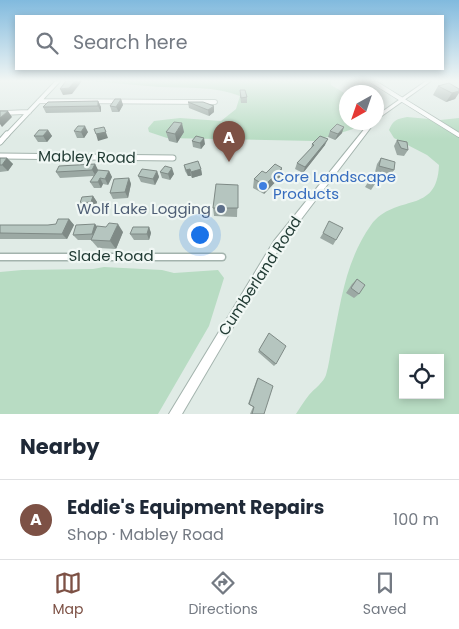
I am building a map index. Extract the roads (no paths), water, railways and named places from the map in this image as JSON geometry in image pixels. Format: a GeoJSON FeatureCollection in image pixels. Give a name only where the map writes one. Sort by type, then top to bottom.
{"type":"FeatureCollection","features":[{"type":"Feature","properties":{"kind":"street"},"geometry":{"type":"LineString","coordinates":[[384,113],[402,100]]}},
{"type":"Feature","properties":{"kind":"street"},"geometry":{"type":"LineString","coordinates":[[406,100],[459,135]]}},
{"type":"Feature","properties":{"kind":"street"},"geometry":{"type":"LineString","coordinates":[[0,142],[39,101],[215,102]]}},
{"type":"Feature","properties":{"kind":"street"},"geometry":{"type":"LineString","coordinates":[[0,113],[29,112]]}},
{"type":"Feature","properties":{"kind":"street","name":"Cumberland Road"},"geometry":{"type":"LineString","coordinates":[[175,414],[276,246],[367,130]]}},
{"type":"Feature","properties":{"kind":"street","name":"Mabley Road"},"geometry":{"type":"LineString","coordinates":[[0,156],[173,158]]}},
{"type":"Feature","properties":{"kind":"street","name":"Slade Road"},"geometry":{"type":"LineString","coordinates":[[0,256],[222,257]]}},
{"type":"Feature","properties":{"kind":"place","name":"Eddie's Equipment Repairs"},"geometry":{"type":"Point","coordinates":[229,162]}},
{"type":"Feature","properties":{"kind":"place","name":"Core Landscape Products"},"geometry":{"type":"Point","coordinates":[263,186]}},
{"type":"Feature","properties":{"kind":"place","name":"Wolf Lake Logging"},"geometry":{"type":"Point","coordinates":[221,209]}}]}
